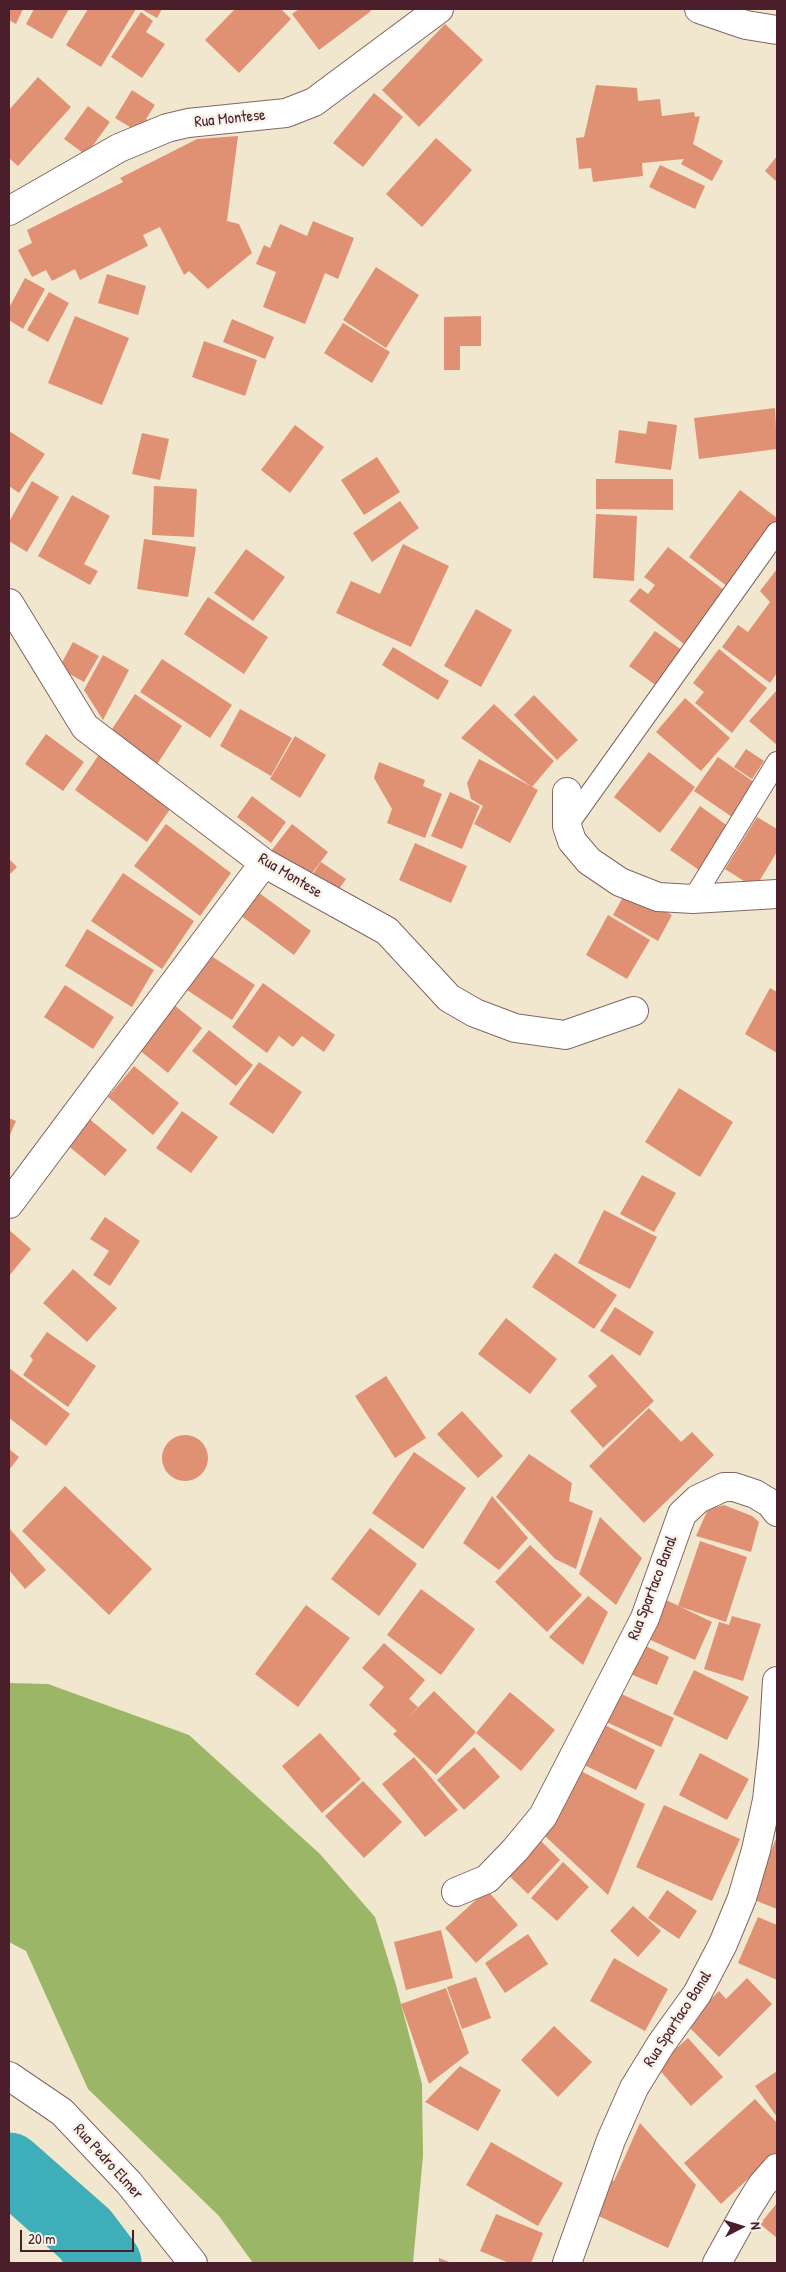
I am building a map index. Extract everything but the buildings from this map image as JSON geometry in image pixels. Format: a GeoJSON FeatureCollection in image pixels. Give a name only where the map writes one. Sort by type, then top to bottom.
{"type":"FeatureCollection","features":[{"type":"Feature","properties":{"kind":"street","name":"Rua Montese"},"geometry":{"type":"LineString","coordinates":[[9,211],[119,148],[167,128],[188,123],[286,112],[314,102],[440,9]]}},
{"type":"Feature","properties":{"kind":"street"},"geometry":{"type":"LineString","coordinates":[[699,9],[746,25],[777,30]]}},
{"type":"Feature","properties":{"kind":"street","name":"Rua Montese"},"geometry":{"type":"LineString","coordinates":[[9,604],[85,727],[264,863],[386,931],[449,998],[475,1013],[515,1028],[565,1035],[634,1011]]}},
{"type":"Feature","properties":{"kind":"street"},"geometry":{"type":"LineString","coordinates":[[567,792],[567,826],[572,841],[589,861],[620,882],[658,896],[693,899],[777,894]]}},
{"type":"Feature","properties":{"kind":"street"},"geometry":{"type":"LineString","coordinates":[[9,1204],[264,863]]}},
{"type":"Feature","properties":{"kind":"street","name":"Rua Spartaco Banal"},"geometry":{"type":"LineString","coordinates":[[456,1892],[487,1879],[515,1850],[543,1816],[645,1618],[682,1514],[698,1499],[724,1487],[734,1487],[755,1494],[770,1503],[777,1512]]}},
{"type":"Feature","properties":{"kind":"street","name":"Rua Spartaco Banal"},"geometry":{"type":"LineString","coordinates":[[567,2263],[611,2140],[634,2088],[661,2044],[697,1994],[723,1944],[742,1898],[756,1850],[767,1800],[777,1681]]}},
{"type":"Feature","properties":{"kind":"street","name":"Rua Pedro Elmer"},"geometry":{"type":"LineString","coordinates":[[9,2076],[62,2112],[129,2183],[193,2263]]}},
{"type":"Feature","properties":{"kind":"street"},"geometry":{"type":"LineString","coordinates":[[717,2263],[762,2185],[777,2168]]}},
{"type":"Feature","properties":{"kind":"lane"},"geometry":{"type":"LineString","coordinates":[[567,826],[777,532]]}},
{"type":"Feature","properties":{"kind":"lane"},"geometry":{"type":"LineString","coordinates":[[693,899],[777,762]]}},
{"type":"Feature","properties":{"kind":"green space"},"geometry":{"type":"Polygon","coordinates":[[[9,1683],[48,1684],[189,1735],[320,1854],[375,1917],[396,1985],[422,2084],[423,2156],[413,2263],[253,2263],[219,2216],[88,2089],[26,1951],[9,1942],[9,1683]]]}},
{"type":"Feature","properties":{"kind":"waterway"},"geometry":{"type":"LineString","coordinates":[[9,2167],[85,2234],[107,2263]]}}]}
